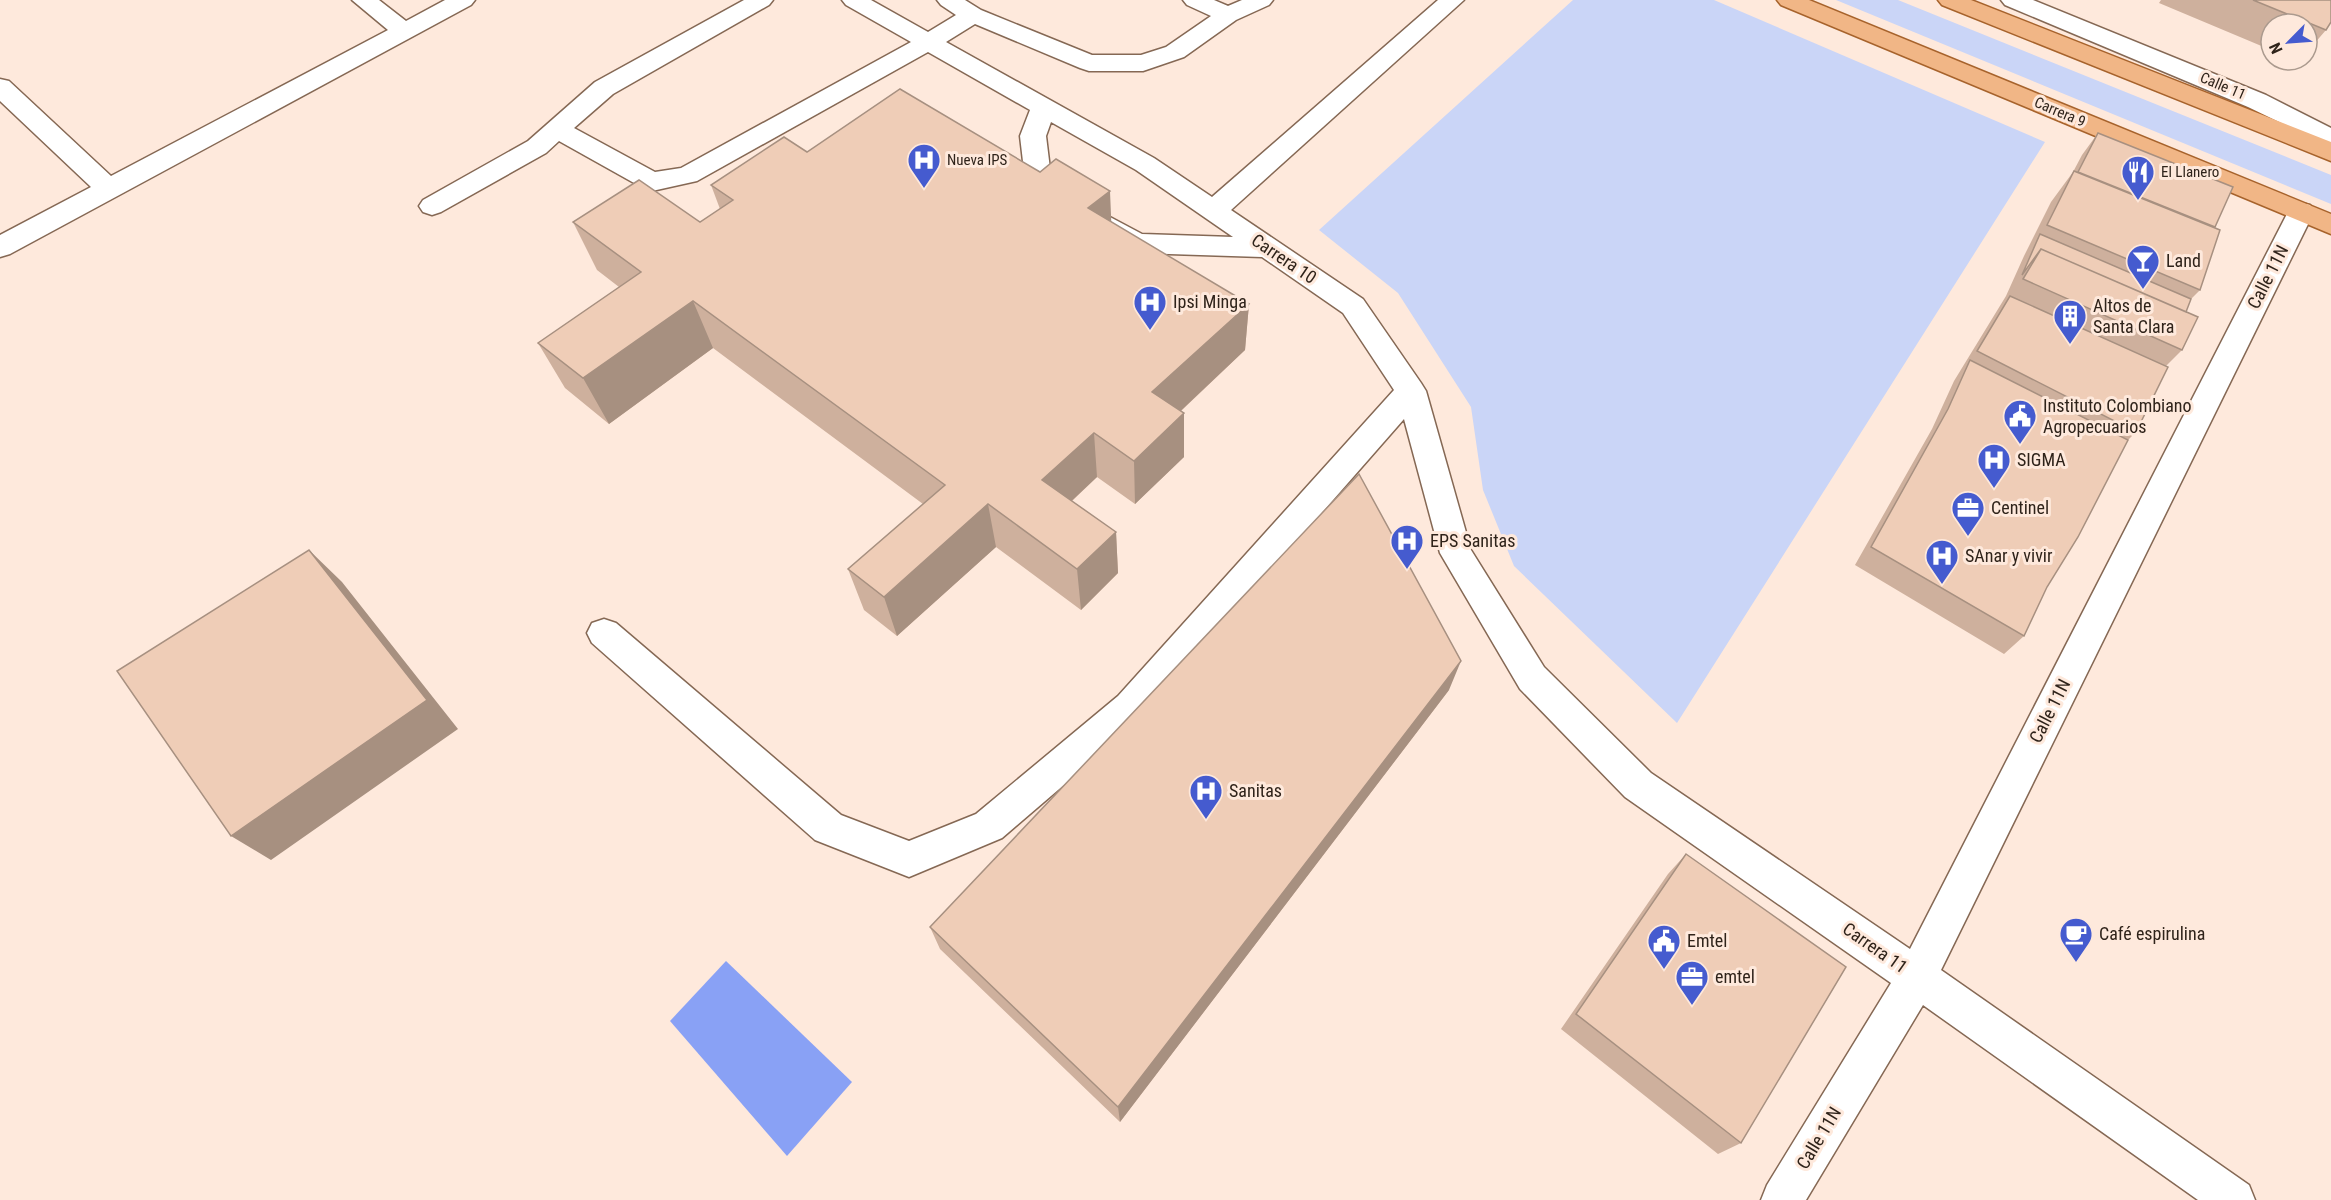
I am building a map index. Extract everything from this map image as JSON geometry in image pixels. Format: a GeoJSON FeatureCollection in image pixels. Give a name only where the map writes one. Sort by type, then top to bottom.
{"type":"FeatureCollection","features":[{"type":"Feature","properties":{"kind":"main road","name":"Carrera 9"},"geometry":{"type":"LineString","coordinates":[[1789,0],[2316,219]]}},
{"type":"Feature","properties":{"kind":"main road"},"geometry":{"type":"LineString","coordinates":[[1950,0],[2331,152]]}},
{"type":"Feature","properties":{"kind":"street"},"geometry":{"type":"LineString","coordinates":[[364,0],[405,31]]}},
{"type":"Feature","properties":{"kind":"street"},"geometry":{"type":"LineString","coordinates":[[0,247],[463,0]]}},
{"type":"Feature","properties":{"kind":"street"},"geometry":{"type":"LineString","coordinates":[[432,206],[537,147],[604,88],[761,0]]}},
{"type":"Feature","properties":{"kind":"street","name":"Carrera 10"},"geometry":{"type":"LineString","coordinates":[[854,0],[1145,164],[1353,306],[1411,392],[1456,554],[1532,678]]}},
{"type":"Feature","properties":{"kind":"street"},"geometry":{"type":"LineString","coordinates":[[949,0],[973,15],[1089,63],[1143,63],[1175,52],[1228,15],[1261,0]]}},
{"type":"Feature","properties":{"kind":"street"},"geometry":{"type":"LineString","coordinates":[[1195,0],[1228,15]]}},
{"type":"Feature","properties":{"kind":"street"},"geometry":{"type":"LineString","coordinates":[[1213,211],[1452,0]]}},
{"type":"Feature","properties":{"kind":"street"},"geometry":{"type":"LineString","coordinates":[[2013,0],[2067,9],[2187,71]]}},
{"type":"Feature","properties":{"kind":"street"},"geometry":{"type":"LineString","coordinates":[[557,129],[652,182],[688,175],[816,106],[973,15]]}},
{"type":"Feature","properties":{"kind":"street","name":"Calle 11"},"geometry":{"type":"LineString","coordinates":[[2187,71],[2320,121],[2331,122]]}},
{"type":"Feature","properties":{"kind":"street","name":"Calle 11"},"geometry":{"type":"LineString","coordinates":[[2187,71],[2257,101],[2331,139]]}},
{"type":"Feature","properties":{"kind":"street"},"geometry":{"type":"LineString","coordinates":[[0,87],[109,189]]}},
{"type":"Feature","properties":{"kind":"street"},"geometry":{"type":"LineString","coordinates":[[1044,107],[1034,136],[1037,170],[1057,197],[1100,224],[1138,243],[1268,248]]}},
{"type":"Feature","properties":{"kind":"street","name":"Calle 11N"},"geometry":{"type":"LineString","coordinates":[[1782,1200],[1917,977],[2316,219]]}},
{"type":"Feature","properties":{"kind":"street"},"geometry":{"type":"LineString","coordinates":[[604,633],[828,828],[909,859],[989,825],[1130,707],[1411,392]]}},
{"type":"Feature","properties":{"kind":"street","name":"Carrera 11"},"geometry":{"type":"LineString","coordinates":[[1532,678],[1638,785],[1917,977],[2234,1200]]}},
{"type":"Feature","properties":{"kind":"shaded area"},"geometry":{"type":"Polygon","coordinates":[[[1573,0],[1714,0],[2045,142],[1677,723],[1514,566],[1483,490],[1471,407],[1398,293],[1319,230],[1573,0]]]}},
{"type":"Feature","properties":{"kind":"shaded area"},"geometry":{"type":"Polygon","coordinates":[[[1836,0],[1898,0],[2331,175],[2331,204],[1836,0]]]}},
{"type":"Feature","properties":{"kind":"water"},"geometry":{"type":"Polygon","coordinates":[[[726,961],[852,1082],[787,1156],[670,1021],[726,961]]]}},
{"type":"Feature","properties":{"kind":"building"},"geometry":{"type":"Polygon","coordinates":[[[2253,0],[2331,0],[2331,22],[2326,30],[2319,27],[2319,12],[2282,12],[2253,0]]]}},
{"type":"Feature","properties":{"kind":"building","name":"Nueva IPS"},"geometry":{"type":"Polygon","coordinates":[[[900,89],[1040,172],[1056,159],[1110,191],[1088,208],[1249,304],[1152,392],[1184,413],[1134,461],[1094,433],[1042,480],[1116,532],[1077,569],[988,504],[884,597],[848,569],[945,485],[693,301],[583,378],[538,343],[641,272],[573,222],[639,180],[700,222],[733,200],[711,185],[784,137],[807,152],[900,89]]]}},
{"type":"Feature","properties":{"kind":"building"},"geometry":{"type":"Polygon","coordinates":[[[2098,133],[2233,187],[2215,227],[2078,172],[2098,133]]]}},
{"type":"Feature","properties":{"kind":"building"},"geometry":{"type":"Polygon","coordinates":[[[2074,171],[2220,230],[2200,290],[2047,225],[2074,171]]]}},
{"type":"Feature","properties":{"kind":"building"},"geometry":{"type":"Polygon","coordinates":[[[2040,234],[2191,299],[2186,312],[2041,249],[2022,275],[2040,234]]]}},
{"type":"Feature","properties":{"kind":"building"},"geometry":{"type":"Polygon","coordinates":[[[2041,249],[2198,317],[2182,350],[2023,279],[2041,249]]]}},
{"type":"Feature","properties":{"kind":"building"},"geometry":{"type":"Polygon","coordinates":[[[2010,296],[2168,367],[2136,432],[1977,351],[2010,296]]]}},
{"type":"Feature","properties":{"kind":"building"},"geometry":{"type":"Polygon","coordinates":[[[1970,360],[2128,440],[2078,537],[2047,587],[2024,636],[1871,547],[1948,409],[1970,360]]]}},
{"type":"Feature","properties":{"kind":"building","name":"Sanitas"},"geometry":{"type":"Polygon","coordinates":[[[1359,474],[1461,661],[1118,1107],[930,927],[1359,474]]]}},
{"type":"Feature","properties":{"kind":"building"},"geometry":{"type":"Polygon","coordinates":[[[309,550],[427,700],[231,836],[117,671],[309,550]]]}},
{"type":"Feature","properties":{"kind":"building","name":"emtel"},"geometry":{"type":"Polygon","coordinates":[[[1686,854],[1846,967],[1741,1143],[1576,1014],[1686,854]]]}},
{"type":"Feature","properties":{"kind":"place","name":"Nueva IPS"},"geometry":{"type":"Point","coordinates":[924,189]}},
{"type":"Feature","properties":{"kind":"place","name":"El Llanero"},"geometry":{"type":"Point","coordinates":[2138,201]}},
{"type":"Feature","properties":{"kind":"place","name":"Land"},"geometry":{"type":"Point","coordinates":[2143,290]}},
{"type":"Feature","properties":{"kind":"place","name":"Ipsi Minga"},"geometry":{"type":"Point","coordinates":[1150,331]}},
{"type":"Feature","properties":{"kind":"place","name":"Altos de Santa Clara"},"geometry":{"type":"Point","coordinates":[2070,345]}},
{"type":"Feature","properties":{"kind":"place","name":"Instituto Colombiano Agropecuarios"},"geometry":{"type":"Point","coordinates":[2020,445]}},
{"type":"Feature","properties":{"kind":"place","name":"SIGMA"},"geometry":{"type":"Point","coordinates":[1994,489]}},
{"type":"Feature","properties":{"kind":"place","name":"Centinel"},"geometry":{"type":"Point","coordinates":[1968,537]}},
{"type":"Feature","properties":{"kind":"place","name":"EPS Sanitas"},"geometry":{"type":"Point","coordinates":[1407,570]}},
{"type":"Feature","properties":{"kind":"place","name":"SAnar y vivir"},"geometry":{"type":"Point","coordinates":[1942,585]}},
{"type":"Feature","properties":{"kind":"place","name":"Sanitas"},"geometry":{"type":"Point","coordinates":[1206,820]}},
{"type":"Feature","properties":{"kind":"place","name":"Café espirulina"},"geometry":{"type":"Point","coordinates":[2076,963]}},
{"type":"Feature","properties":{"kind":"place","name":"Emtel"},"geometry":{"type":"Point","coordinates":[1664,970]}},
{"type":"Feature","properties":{"kind":"place","name":"emtel"},"geometry":{"type":"Point","coordinates":[1692,1006]}}]}
